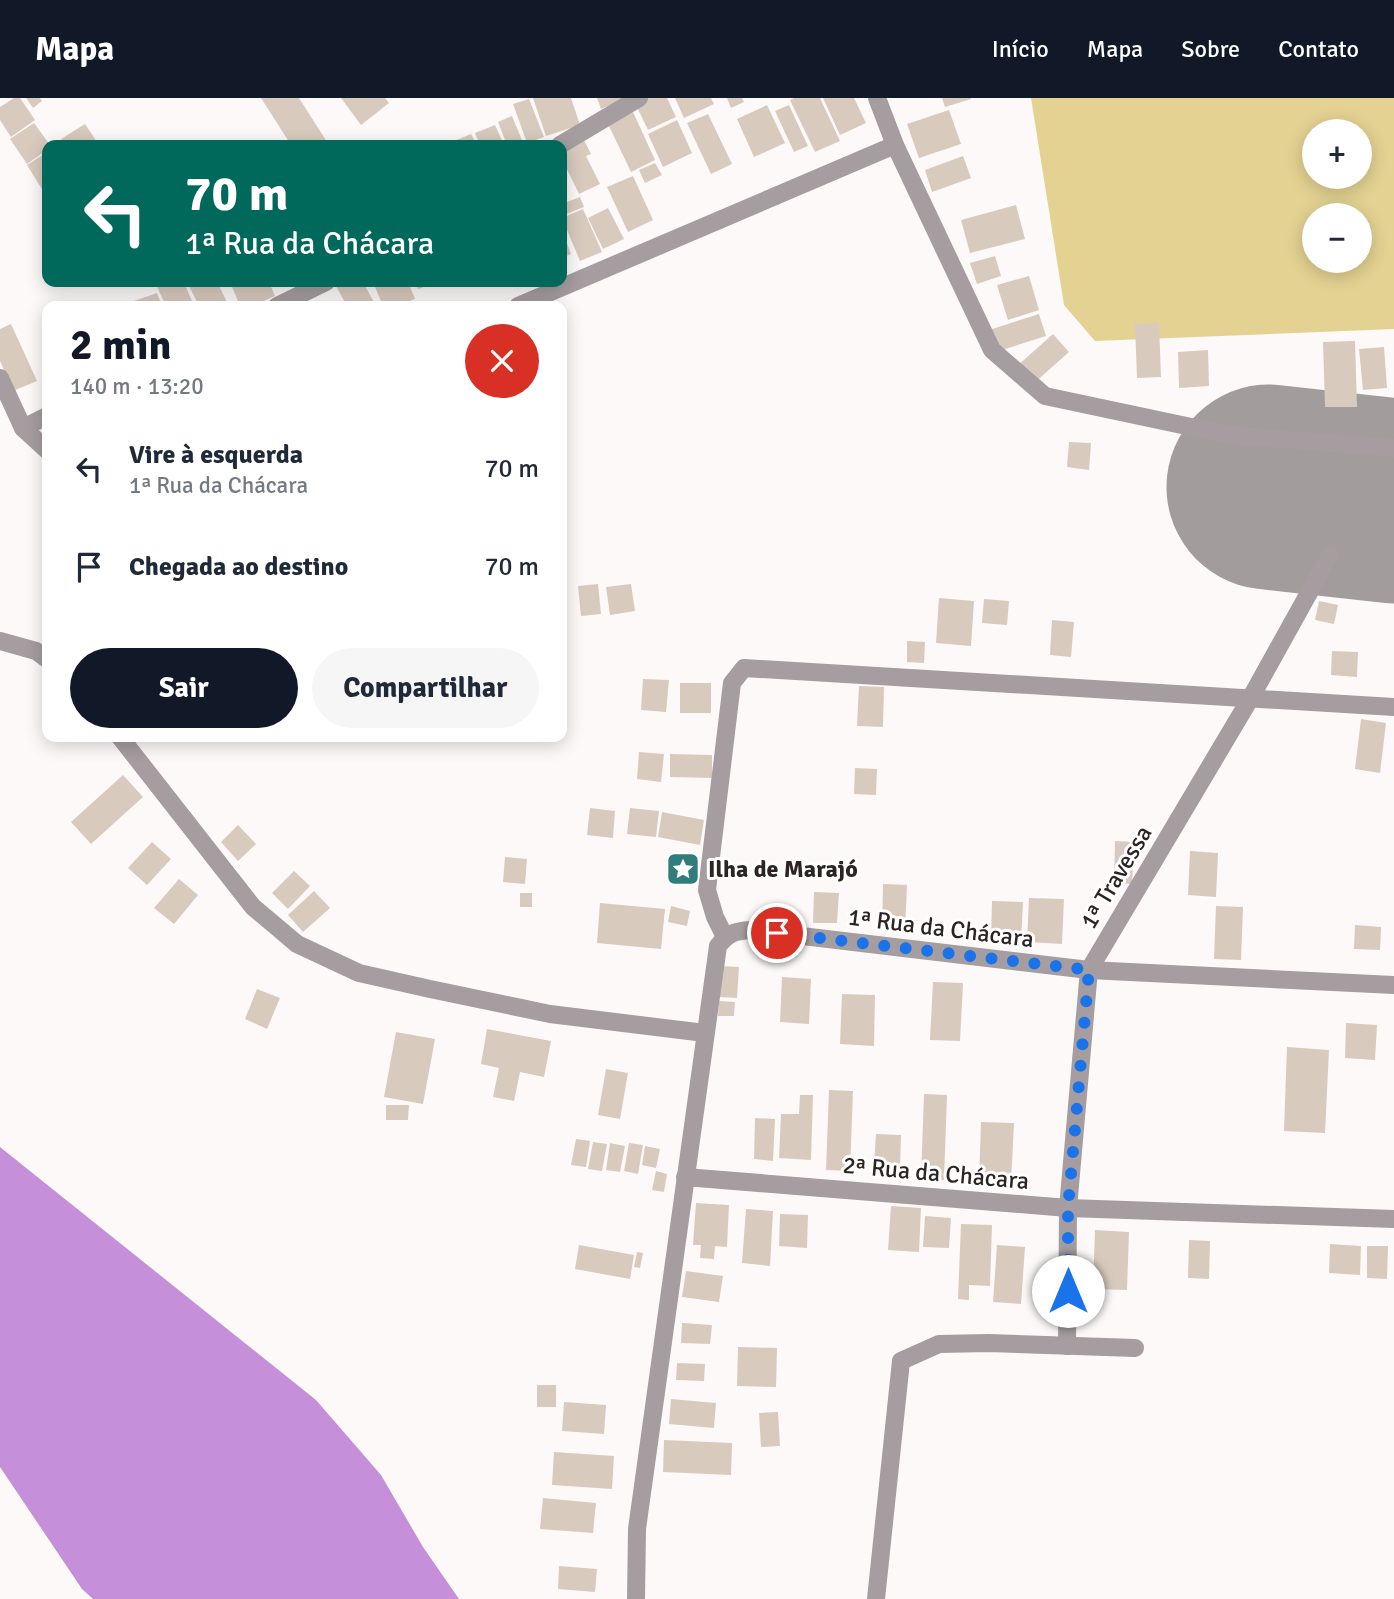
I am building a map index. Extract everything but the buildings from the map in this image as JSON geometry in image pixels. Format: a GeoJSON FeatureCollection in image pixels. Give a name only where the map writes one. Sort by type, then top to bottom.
{"type":"FeatureCollection","features":[{"type":"Feature","properties":{"kind":"street"},"geometry":{"type":"LineString","coordinates":[[567,141],[639,98]]}},
{"type":"Feature","properties":{"kind":"street"},"geometry":{"type":"LineString","coordinates":[[877,98],[895,145],[992,350],[1045,396],[1229,435],[1394,448]]}},
{"type":"Feature","properties":{"kind":"street"},"geometry":{"type":"LineString","coordinates":[[567,285],[895,145]]}},
{"type":"Feature","properties":{"kind":"street"},"geometry":{"type":"LineString","coordinates":[[287,301],[316,287]]}},
{"type":"Feature","properties":{"kind":"street"},"geometry":{"type":"LineString","coordinates":[[530,301],[562,287]]}},
{"type":"Feature","properties":{"kind":"street"},"geometry":{"type":"LineString","coordinates":[[0,378],[23,428],[42,445]]}},
{"type":"Feature","properties":{"kind":"street"},"geometry":{"type":"LineString","coordinates":[[23,428],[42,418]]}},
{"type":"Feature","properties":{"kind":"street","name":"1ª Travessa"},"geometry":{"type":"LineString","coordinates":[[1067,1346],[1068,1208],[1089,970],[1250,699],[1330,555]]}},
{"type":"Feature","properties":{"kind":"street"},"geometry":{"type":"LineString","coordinates":[[0,641],[36,651],[42,655]]}},
{"type":"Feature","properties":{"kind":"street"},"geometry":{"type":"LineString","coordinates":[[636,1599],[637,1529],[705,1033],[718,946],[729,934],[715,917],[707,890],[732,683],[744,668],[1394,707]]}},
{"type":"Feature","properties":{"kind":"street"},"geometry":{"type":"LineString","coordinates":[[124,742],[253,907],[297,943],[370,976],[550,1014],[705,1033]]}},
{"type":"Feature","properties":{"kind":"street","name":"1ª Rua da Chácara"},"geometry":{"type":"LineString","coordinates":[[729,934],[751,930],[1089,970],[1394,985]]}},
{"type":"Feature","properties":{"kind":"street","name":"2ª Rua da Chácara"},"geometry":{"type":"LineString","coordinates":[[685,1177],[1068,1208],[1394,1219]]}},
{"type":"Feature","properties":{"kind":"street"},"geometry":{"type":"LineString","coordinates":[[876,1599],[901,1361],[939,1344],[1135,1348]]}},
{"type":"Feature","properties":{"kind":"shaded area"},"geometry":{"type":"Polygon","coordinates":[[[1031,98],[1394,98],[1394,329],[1095,341],[1064,305],[1031,98]]]}},
{"type":"Feature","properties":{"kind":"shaded area"},"geometry":{"type":"Polygon","coordinates":[[[0,1147],[316,1400],[381,1475],[423,1547],[459,1599],[93,1599],[82,1589],[0,1467],[0,1147]]]}},
{"type":"Feature","properties":{"kind":"runway"},"geometry":{"type":"LineString","coordinates":[[1269,487],[1394,501]]}},
{"type":"Feature","properties":{"kind":"place","name":"Ilha de Marajó"},"geometry":{"type":"Point","coordinates":[683,869]}},
{"type":"Feature","properties":{"kind":"route"},"geometry":{"type":"LineString","coordinates":[[777,933],[1089,970],[1068,1208],[1068,1291]]}}]}
